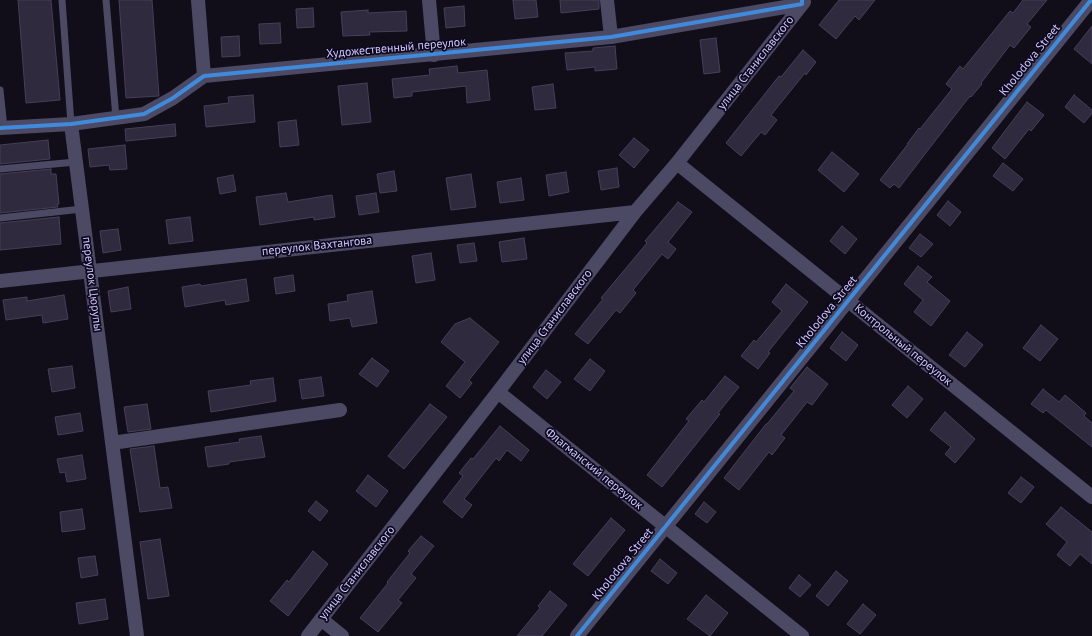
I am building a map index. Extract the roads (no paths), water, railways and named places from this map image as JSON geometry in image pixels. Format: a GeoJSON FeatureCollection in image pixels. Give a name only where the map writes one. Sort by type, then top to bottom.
{"type":"FeatureCollection","features":[{"type":"Feature","properties":{"kind":"street"},"geometry":{"type":"LineString","coordinates":[[2,128],[72,124],[144,114],[173,98],[204,76],[198,0]]}},
{"type":"Feature","properties":{"kind":"street"},"geometry":{"type":"LineString","coordinates":[[429,0],[434,55]]}},
{"type":"Feature","properties":{"kind":"street"},"geometry":{"type":"LineString","coordinates":[[607,0],[611,38]]}},
{"type":"Feature","properties":{"kind":"street","name":"Художественный переулок"},"geometry":{"type":"LineString","coordinates":[[204,76],[611,38],[803,1]]}},
{"type":"Feature","properties":{"kind":"street","name":"улица Станиславского"},"geometry":{"type":"LineString","coordinates":[[308,636],[498,392],[635,212],[677,163],[803,1]]}},
{"type":"Feature","properties":{"kind":"street","name":"Kholodova Street"},"geometry":{"type":"LineString","coordinates":[[578,636],[1088,4]]}},
{"type":"Feature","properties":{"kind":"street","name":"переулок Цюрупы"},"geometry":{"type":"LineString","coordinates":[[72,124],[137,636]]}},
{"type":"Feature","properties":{"kind":"street","name":"Контрольный переулок"},"geometry":{"type":"LineString","coordinates":[[677,163],[1092,497]]}},
{"type":"Feature","properties":{"kind":"street","name":"переулок Вахтангова"},"geometry":{"type":"LineString","coordinates":[[0,281],[90,270],[635,212]]}},
{"type":"Feature","properties":{"kind":"street","name":"Флагманский переулок"},"geometry":{"type":"LineString","coordinates":[[498,392],[802,636]]}},
{"type":"Feature","properties":{"kind":"street"},"geometry":{"type":"LineString","coordinates":[[112,443],[340,410]]}},
{"type":"Feature","properties":{"kind":"street"},"geometry":{"type":"LineString","coordinates":[[321,619],[342,636]]}},
{"type":"Feature","properties":{"kind":"lane"},"geometry":{"type":"LineString","coordinates":[[62,0],[72,124]]}},
{"type":"Feature","properties":{"kind":"lane"},"geometry":{"type":"LineString","coordinates":[[106,0],[116,118]]}},
{"type":"Feature","properties":{"kind":"lane"},"geometry":{"type":"LineString","coordinates":[[0,90],[2,128]]}},
{"type":"Feature","properties":{"kind":"lane"},"geometry":{"type":"LineString","coordinates":[[0,169],[76,162]]}},
{"type":"Feature","properties":{"kind":"lane"},"geometry":{"type":"LineString","coordinates":[[0,218],[82,209]]}}]}
